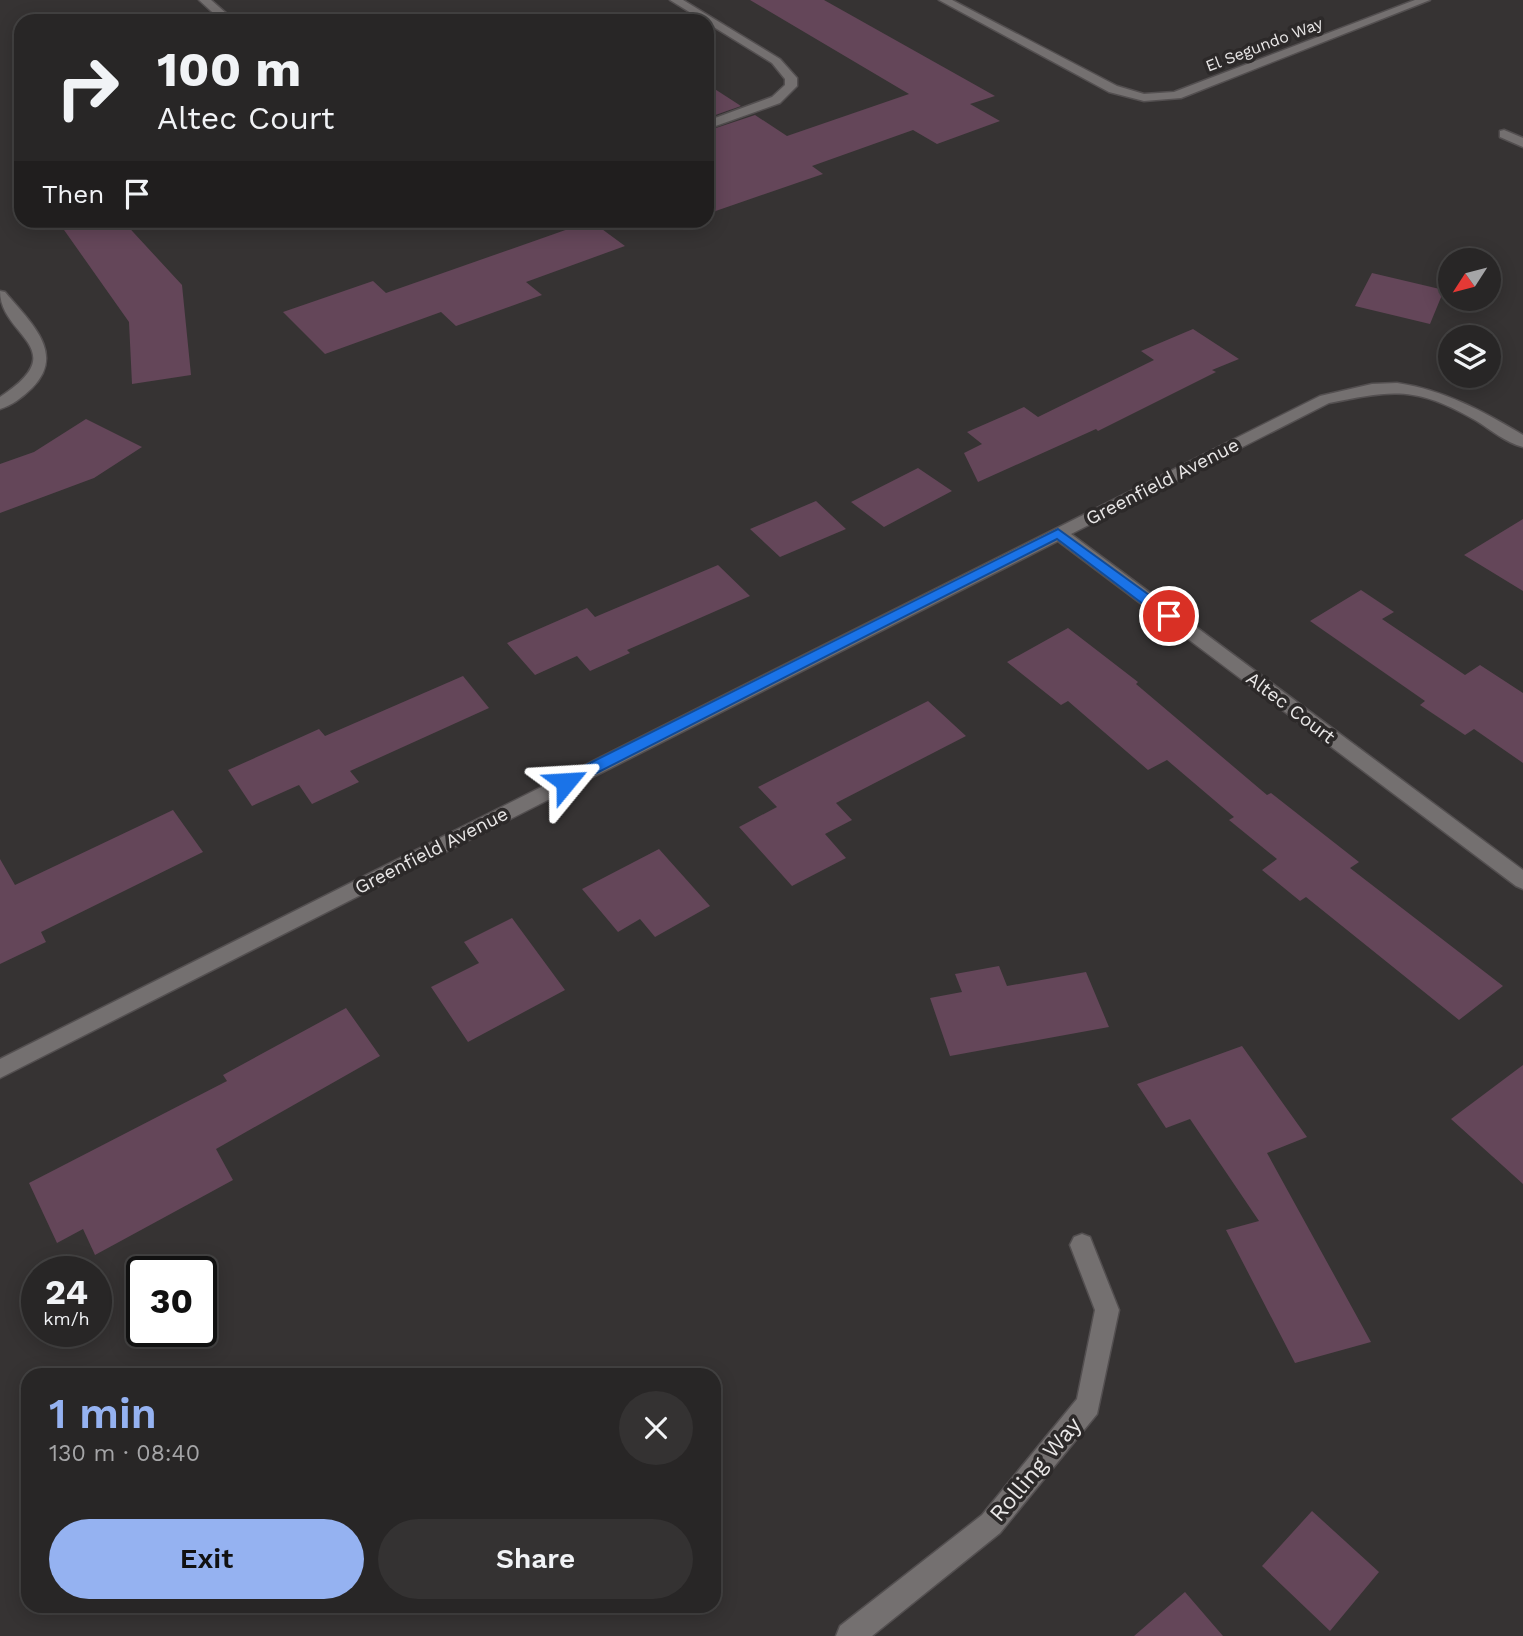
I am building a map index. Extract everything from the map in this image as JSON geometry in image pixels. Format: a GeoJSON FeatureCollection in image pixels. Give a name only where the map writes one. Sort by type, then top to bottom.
{"type":"FeatureCollection","features":[{"type":"Feature","properties":{"kind":"street"},"geometry":{"type":"LineString","coordinates":[[204,0],[221,14]]}},
{"type":"Feature","properties":{"kind":"street"},"geometry":{"type":"LineString","coordinates":[[675,0],[698,14]]}},
{"type":"Feature","properties":{"kind":"street","name":"El Segundo Way"},"geometry":{"type":"LineString","coordinates":[[944,0],[1113,89],[1153,99],[1177,94],[1425,0]]}},
{"type":"Feature","properties":{"kind":"street"},"geometry":{"type":"LineString","coordinates":[[714,24],[776,61],[791,78],[791,86],[776,100],[714,122]]}},
{"type":"Feature","properties":{"kind":"street"},"geometry":{"type":"LineString","coordinates":[[1504,134],[1523,143]]}},
{"type":"Feature","properties":{"kind":"street"},"geometry":{"type":"LineString","coordinates":[[0,295],[38,343],[42,354],[40,368],[31,382],[0,404]]}},
{"type":"Feature","properties":{"kind":"street","name":"Greenfield Avenue"},"geometry":{"type":"LineString","coordinates":[[0,1069],[1325,399],[1380,388],[1420,391],[1474,413],[1523,442]]}},
{"type":"Feature","properties":{"kind":"street","name":"Altec Court"},"geometry":{"type":"LineString","coordinates":[[1058,533],[1523,881]]}},
{"type":"Feature","properties":{"kind":"street","name":"Rolling Way"},"geometry":{"type":"LineString","coordinates":[[850,1636],[991,1524],[1088,1405],[1107,1310],[1082,1245]]}},
{"type":"Feature","properties":{"kind":"building"},"geometry":{"type":"Polygon","coordinates":[[[750,0],[824,0],[995,96],[970,104],[1000,121],[937,144],[913,130],[812,166],[823,174],[714,212],[714,129],[755,115],[787,136],[909,94],[750,0]]]}},
{"type":"Feature","properties":{"kind":"building"},"geometry":{"type":"Polygon","coordinates":[[[714,89],[741,106],[714,116],[714,89]]]}},
{"type":"Feature","properties":{"kind":"building"},"geometry":{"type":"Polygon","coordinates":[[[63,228],[129,228],[182,285],[191,375],[132,384],[129,322],[63,228]]]}},
{"type":"Feature","properties":{"kind":"building"},"geometry":{"type":"Polygon","coordinates":[[[571,228],[601,228],[625,246],[526,282],[542,295],[456,326],[441,312],[325,354],[283,312],[373,281],[386,293],[571,228]]]}},
{"type":"Feature","properties":{"kind":"building"},"geometry":{"type":"Polygon","coordinates":[[[1372,273],[1438,289],[1438,305],[1430,324],[1355,306],[1372,273]]]}},
{"type":"Feature","properties":{"kind":"building"},"geometry":{"type":"Polygon","coordinates":[[[1193,329],[1239,359],[1212,370],[1216,372],[1098,431],[1096,429],[978,482],[964,453],[982,444],[967,432],[1024,407],[1038,417],[1154,360],[1141,351],[1193,329]]]}},
{"type":"Feature","properties":{"kind":"building"},"geometry":{"type":"Polygon","coordinates":[[[86,419],[142,447],[94,478],[0,513],[0,464],[34,452],[86,419]]]}},
{"type":"Feature","properties":{"kind":"building"},"geometry":{"type":"Polygon","coordinates":[[[918,468],[952,491],[884,527],[851,502],[918,468]]]}},
{"type":"Feature","properties":{"kind":"building"},"geometry":{"type":"Polygon","coordinates":[[[816,501],[846,529],[780,557],[750,529],[816,501]]]}},
{"type":"Feature","properties":{"kind":"building"},"geometry":{"type":"Polygon","coordinates":[[[1523,519],[1523,591],[1464,555],[1523,519]]]}},
{"type":"Feature","properties":{"kind":"building"},"geometry":{"type":"Polygon","coordinates":[[[718,565],[750,596],[627,650],[630,653],[590,671],[577,656],[535,675],[507,643],[587,608],[595,617],[718,565]]]}},
{"type":"Feature","properties":{"kind":"building"},"geometry":{"type":"Polygon","coordinates":[[[1361,590],[1394,612],[1382,619],[1465,675],[1480,665],[1523,693],[1523,763],[1474,729],[1465,735],[1420,705],[1425,701],[1310,621],[1361,590]]]}},
{"type":"Feature","properties":{"kind":"building"},"geometry":{"type":"Polygon","coordinates":[[[1068,628],[1138,682],[1136,684],[1267,795],[1271,793],[1359,862],[1350,868],[1503,986],[1459,1020],[1306,897],[1300,901],[1262,870],[1277,859],[1229,820],[1234,817],[1167,760],[1148,770],[1068,701],[1061,705],[1007,662],[1068,628]]]}},
{"type":"Feature","properties":{"kind":"building"},"geometry":{"type":"Polygon","coordinates":[[[463,676],[489,708],[350,771],[359,782],[312,804],[299,785],[252,806],[228,770],[319,729],[325,736],[463,676]]]}},
{"type":"Feature","properties":{"kind":"building"},"geometry":{"type":"Polygon","coordinates":[[[928,701],[966,736],[836,803],[852,820],[825,834],[846,858],[792,886],[739,827],[777,807],[758,787],[928,701]]]}},
{"type":"Feature","properties":{"kind":"building"},"geometry":{"type":"Polygon","coordinates":[[[173,810],[203,852],[41,932],[46,942],[0,964],[0,859],[15,885],[173,810]]]}},
{"type":"Feature","properties":{"kind":"building"},"geometry":{"type":"Polygon","coordinates":[[[659,849],[710,906],[655,937],[640,919],[618,932],[582,889],[659,849]]]}},
{"type":"Feature","properties":{"kind":"building"},"geometry":{"type":"Polygon","coordinates":[[[512,918],[565,990],[468,1042],[431,987],[479,963],[464,942],[512,918]]]}},
{"type":"Feature","properties":{"kind":"building"},"geometry":{"type":"Polygon","coordinates":[[[999,966],[1007,986],[1086,972],[1109,1027],[950,1056],[930,998],[962,992],[955,974],[999,966]]]}},
{"type":"Feature","properties":{"kind":"building"},"geometry":{"type":"Polygon","coordinates":[[[346,1008],[380,1056],[216,1149],[233,1180],[95,1255],[83,1229],[57,1243],[29,1183],[227,1081],[223,1075],[346,1008]]]}},
{"type":"Feature","properties":{"kind":"building"},"geometry":{"type":"Polygon","coordinates":[[[1242,1046],[1307,1137],[1267,1153],[1371,1342],[1295,1363],[1226,1230],[1259,1221],[1190,1119],[1166,1128],[1137,1084],[1242,1046]]]}},
{"type":"Feature","properties":{"kind":"building"},"geometry":{"type":"Polygon","coordinates":[[[1523,1065],[1523,1184],[1451,1119],[1523,1065]]]}},
{"type":"Feature","properties":{"kind":"building"},"geometry":{"type":"Polygon","coordinates":[[[1312,1511],[1379,1572],[1330,1631],[1262,1566],[1312,1511]]]}},
{"type":"Feature","properties":{"kind":"building"},"geometry":{"type":"Polygon","coordinates":[[[1185,1592],[1223,1636],[1134,1636],[1185,1592]]]}},
{"type":"Feature","properties":{"kind":"route"},"geometry":{"type":"LineString","coordinates":[[566,782],[1058,533],[1169,616]]}}]}
